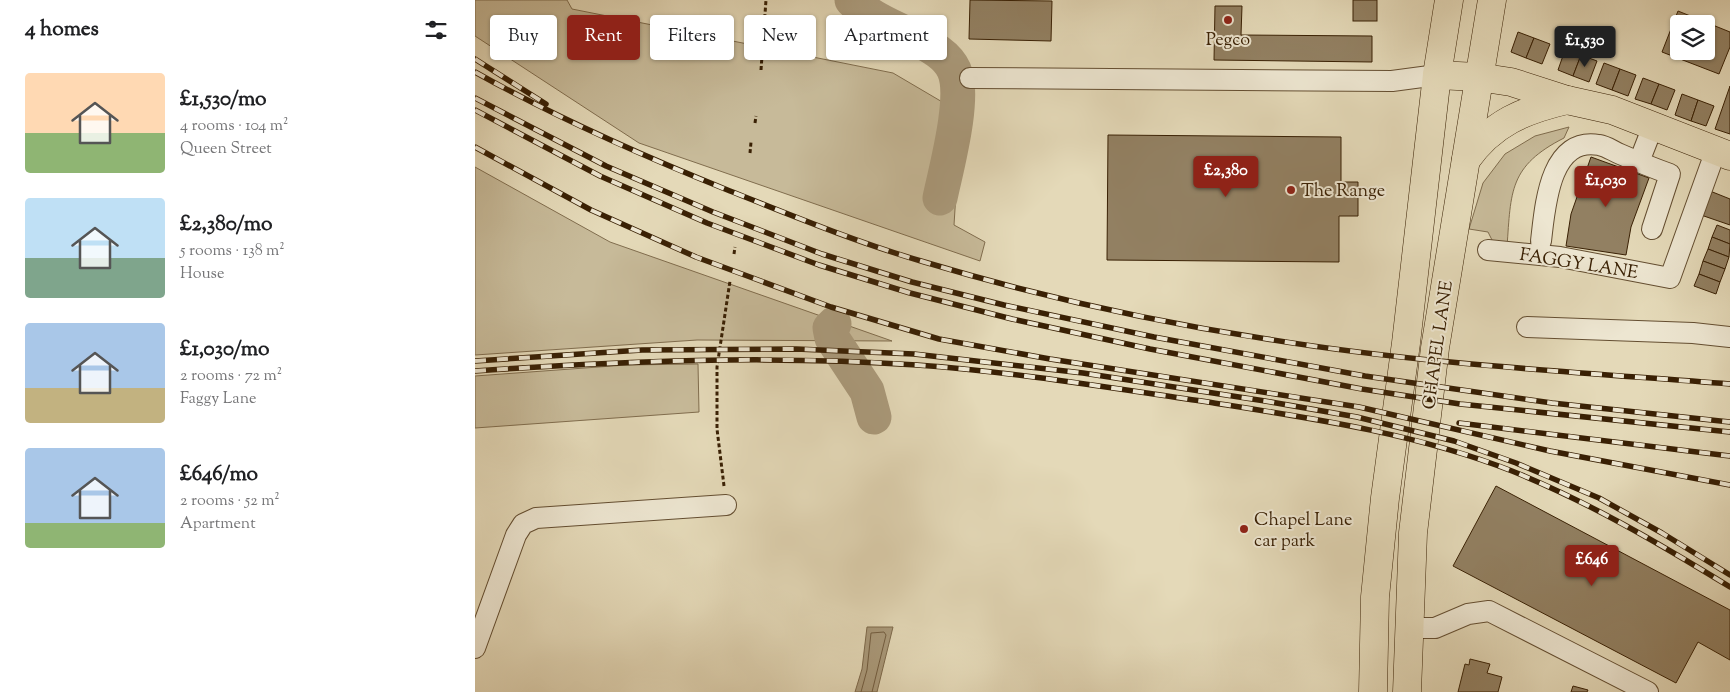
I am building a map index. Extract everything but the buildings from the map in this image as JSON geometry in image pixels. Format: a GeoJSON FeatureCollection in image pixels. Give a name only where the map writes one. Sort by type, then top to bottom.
{"type":"FeatureCollection","features":[{"type":"Feature","properties":{"kind":"highway","name":"CHAPEL LANE"},"geometry":{"type":"LineString","coordinates":[[1373,692],[1375,597],[1385,498],[1406,343],[1437,75],[1449,0]]}},
{"type":"Feature","properties":{"kind":"highway","name":"CHAPEL LANE"},"geometry":{"type":"LineString","coordinates":[[1407,692],[1413,533],[1435,348],[1492,0]]}},
{"type":"Feature","properties":{"kind":"highway"},"geometry":{"type":"LineString","coordinates":[[1437,75],[1478,77],[1511,82],[1567,100],[1613,110],[1723,153]]}},
{"type":"Feature","properties":{"kind":"highway"},"geometry":{"type":"LineString","coordinates":[[1466,160],[1488,134],[1510,120],[1536,107],[1567,100]]}},
{"type":"Feature","properties":{"kind":"highway"},"geometry":{"type":"LineString","coordinates":[[1365,692],[1373,656]]}},
{"type":"Feature","properties":{"kind":"street"},"geometry":{"type":"LineString","coordinates":[[970,78],[1391,81],[1437,75]]}},
{"type":"Feature","properties":{"kind":"street"},"geometry":{"type":"LineString","coordinates":[[1639,162],[1653,126]]}},
{"type":"Feature","properties":{"kind":"street"},"geometry":{"type":"LineString","coordinates":[[1541,241],[1545,200],[1556,168],[1565,154],[1577,146],[1598,145],[1670,174],[1652,229]]}},
{"type":"Feature","properties":{"kind":"street","name":"FAGGY LANE"},"geometry":{"type":"LineString","coordinates":[[1488,250],[1560,257],[1671,278],[1723,153]]}},
{"type":"Feature","properties":{"kind":"street"},"geometry":{"type":"LineString","coordinates":[[1527,327],[1693,333],[1730,337]]}},
{"type":"Feature","properties":{"kind":"street"},"geometry":{"type":"LineString","coordinates":[[475,648],[516,535],[523,524],[536,518],[726,505]]}},
{"type":"Feature","properties":{"kind":"street"},"geometry":{"type":"LineString","coordinates":[[1410,628],[1435,628],[1467,614],[1489,612],[1649,692]]}},
{"type":"Feature","properties":{"kind":"path"},"geometry":{"type":"LineString","coordinates":[[761,70],[765,0]]}},
{"type":"Feature","properties":{"kind":"path"},"geometry":{"type":"LineString","coordinates":[[755,123],[756,116]]}},
{"type":"Feature","properties":{"kind":"path"},"geometry":{"type":"LineString","coordinates":[[750,153],[751,142]]}},
{"type":"Feature","properties":{"kind":"path"},"geometry":{"type":"LineString","coordinates":[[734,254],[735,247]]}},
{"type":"Feature","properties":{"kind":"path"},"geometry":{"type":"LineString","coordinates":[[726,505],[716,406],[717,367],[730,281]]}},
{"type":"Feature","properties":{"kind":"shaded area"},"geometry":{"type":"Polygon","coordinates":[[[475,0],[567,0],[572,9],[602,15],[567,15],[567,60],[640,60],[640,23],[650,25],[650,60],[734,60],[734,41],[744,43],[744,60],[816,60],[816,58],[893,73],[961,113],[954,225],[985,242],[980,261],[639,143],[512,60],[557,60],[557,15],[490,15],[490,46],[475,36],[475,0]]]}},
{"type":"Feature","properties":{"kind":"shaded area"},"geometry":{"type":"Polygon","coordinates":[[[1569,127],[1564,138],[1546,148],[1532,159],[1516,182],[1512,195],[1507,247],[1495,246],[1488,232],[1469,229],[1483,183],[1505,154],[1535,136],[1569,127]]]}},
{"type":"Feature","properties":{"kind":"shaded area"},"geometry":{"type":"Polygon","coordinates":[[[475,167],[610,242],[892,341],[697,340],[475,355],[475,167]]]}},
{"type":"Feature","properties":{"kind":"shaded area"},"geometry":{"type":"Polygon","coordinates":[[[698,364],[699,412],[475,428],[475,376],[626,365],[698,364]]]}},
{"type":"Feature","properties":{"kind":"water"},"geometry":{"type":"Polygon","coordinates":[[[867,627],[893,627],[877,692],[855,692],[862,669],[867,627]]]}},
{"type":"Feature","properties":{"kind":"waterway"},"geometry":{"type":"LineString","coordinates":[[852,0],[873,17],[937,51],[947,59],[954,70],[958,97],[954,133],[940,198]]}},
{"type":"Feature","properties":{"kind":"waterway"},"geometry":{"type":"LineString","coordinates":[[834,324],[830,328],[832,338],[867,391],[874,417]]}},
{"type":"Feature","properties":{"kind":"railway"},"geometry":{"type":"LineString","coordinates":[[475,59],[546,104]]}},
{"type":"Feature","properties":{"kind":"railway"},"geometry":{"type":"LineString","coordinates":[[475,72],[601,136],[697,178],[801,219],[897,254],[1049,296],[1179,324],[1325,348],[1440,361],[1730,384]]}},
{"type":"Feature","properties":{"kind":"railway"},"geometry":{"type":"LineString","coordinates":[[475,98],[606,166],[713,212],[822,254],[912,282],[1004,305],[1154,337],[1365,376],[1552,403],[1730,422]]}},
{"type":"Feature","properties":{"kind":"railway"},"geometry":{"type":"LineString","coordinates":[[475,110],[600,176],[707,223],[819,265],[910,293],[1012,319],[1150,349],[1362,389],[1460,404],[1730,432]]}},
{"type":"Feature","properties":{"kind":"railway"},"geometry":{"type":"LineString","coordinates":[[475,147],[591,210],[696,257],[831,307],[939,339],[1050,359],[1359,407],[1550,451],[1730,485]]}},
{"type":"Feature","properties":{"kind":"railway"},"geometry":{"type":"LineString","coordinates":[[475,361],[642,350],[796,349],[914,354],[1083,373],[1265,401],[1357,417],[1454,441],[1516,463],[1599,498],[1662,533],[1730,575]]}},
{"type":"Feature","properties":{"kind":"railway"},"geometry":{"type":"LineString","coordinates":[[475,371],[585,364],[696,360],[862,362],[954,368],[1027,376],[1285,414],[1362,428],[1438,446],[1512,471],[1596,510],[1730,587]]}},
{"type":"Feature","properties":{"kind":"railway"},"geometry":{"type":"LineString","coordinates":[[1459,423],[1730,456]]}},
{"type":"Feature","properties":{"kind":"place","name":"Pegco"},"geometry":{"type":"Point","coordinates":[1228,20]}},
{"type":"Feature","properties":{"kind":"place","name":"The Range"},"geometry":{"type":"Point","coordinates":[1291,190]}},
{"type":"Feature","properties":{"kind":"place","name":"Chapel Lane car park"},"geometry":{"type":"Point","coordinates":[1244,529]}}]}
